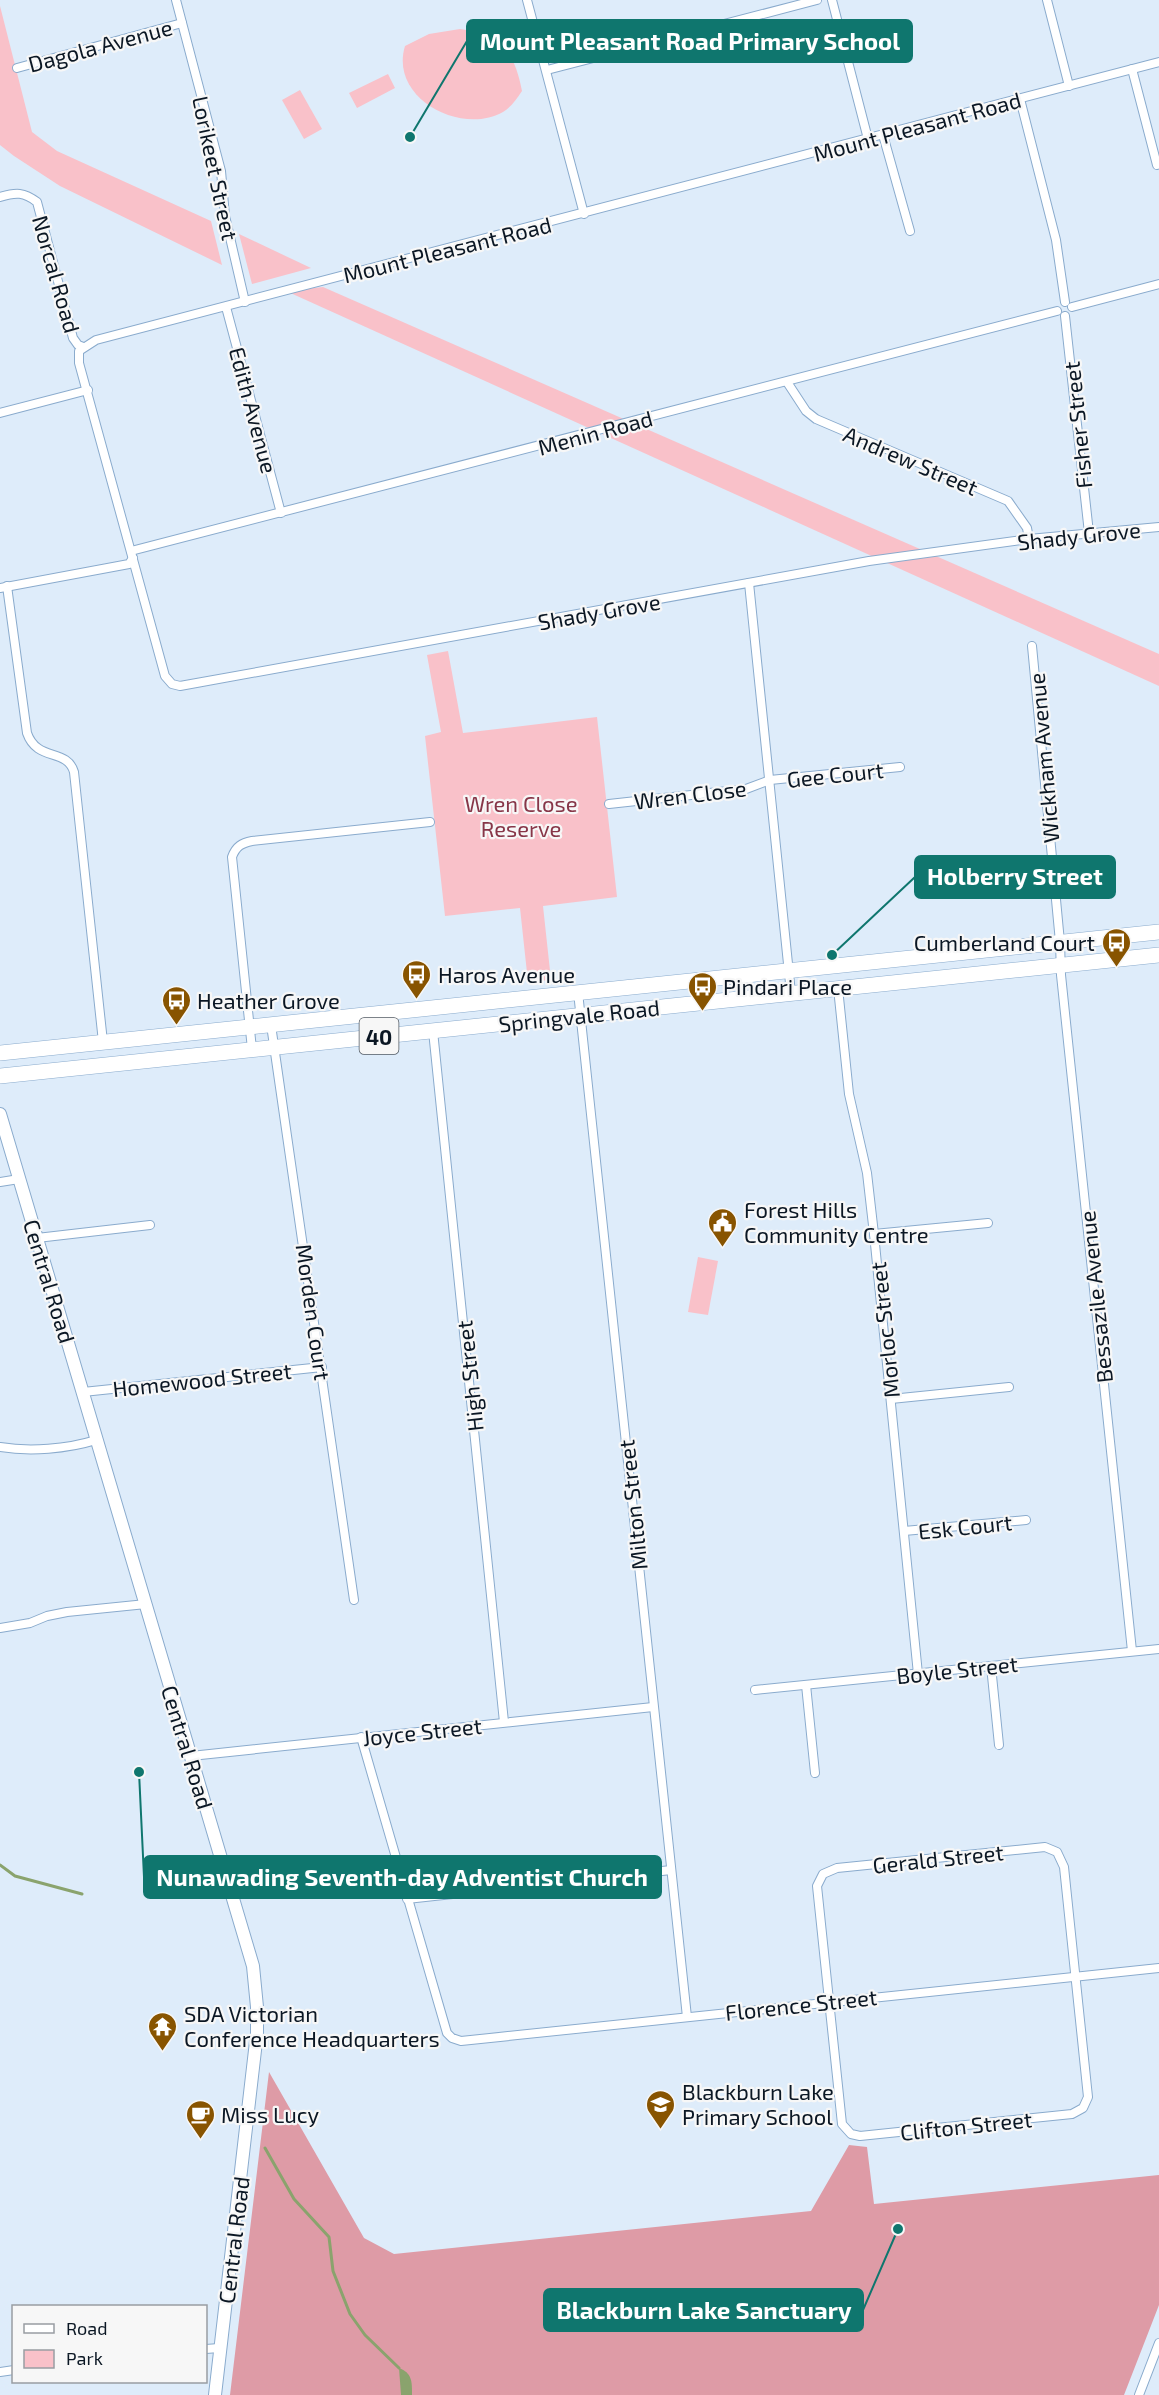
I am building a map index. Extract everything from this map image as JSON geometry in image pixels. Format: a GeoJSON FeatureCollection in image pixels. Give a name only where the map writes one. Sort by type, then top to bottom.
{"type":"FeatureCollection","features":[{"type":"Feature","properties":{"kind":"highway","name":"Springvale Road"},"geometry":{"type":"LineString","coordinates":[[0,1053],[1159,932]]}},
{"type":"Feature","properties":{"kind":"highway","name":"Springvale Road"},"geometry":{"type":"LineString","coordinates":[[0,1076],[1159,955]]}},
{"type":"Feature","properties":{"kind":"street","name":"Lorikeet Street"},"geometry":{"type":"LineString","coordinates":[[176,0],[221,171],[225,216],[245,302]]}},
{"type":"Feature","properties":{"kind":"street"},"geometry":{"type":"LineString","coordinates":[[527,0],[584,214]]}},
{"type":"Feature","properties":{"kind":"street"},"geometry":{"type":"LineString","coordinates":[[547,70],[817,0]]}},
{"type":"Feature","properties":{"kind":"street"},"geometry":{"type":"LineString","coordinates":[[832,0],[868,139]]}},
{"type":"Feature","properties":{"kind":"street"},"geometry":{"type":"LineString","coordinates":[[1047,0],[1069,86]]}},
{"type":"Feature","properties":{"kind":"street","name":"Dagola Avenue"},"geometry":{"type":"LineString","coordinates":[[17,68],[182,23]]}},
{"type":"Feature","properties":{"kind":"street","name":"Mount Pleasant Road"},"geometry":{"type":"LineString","coordinates":[[83,347],[96,340],[1159,62]]}},
{"type":"Feature","properties":{"kind":"street"},"geometry":{"type":"LineString","coordinates":[[1132,69],[1157,165]]}},
{"type":"Feature","properties":{"kind":"street"},"geometry":{"type":"LineString","coordinates":[[1020,99],[1056,240],[1068,305],[1071,313],[1061,314],[1058,305],[1068,305],[1159,284]]}},
{"type":"Feature","properties":{"kind":"street"},"geometry":{"type":"LineString","coordinates":[[883,135],[910,231]]}},
{"type":"Feature","properties":{"kind":"street","name":"Norcal Road"},"geometry":{"type":"LineString","coordinates":[[0,197],[17,192],[28,195],[38,202],[73,338],[78,345],[83,347]]}},
{"type":"Feature","properties":{"kind":"street","name":"Edith Avenue"},"geometry":{"type":"LineString","coordinates":[[226,307],[281,513]]}},
{"type":"Feature","properties":{"kind":"street","name":"Menin Road"},"geometry":{"type":"LineString","coordinates":[[132,555],[281,513],[1061,314]]}},
{"type":"Feature","properties":{"kind":"street","name":"Fisher Street"},"geometry":{"type":"LineString","coordinates":[[1061,314],[1089,533]]}},
{"type":"Feature","properties":{"kind":"street"},"geometry":{"type":"LineString","coordinates":[[83,347],[79,351],[79,363],[132,555],[129,564],[4,587],[27,733],[31,744],[37,749],[66,760],[72,765],[74,772],[103,1042]]}},
{"type":"Feature","properties":{"kind":"street","name":"Andrew Street"},"geometry":{"type":"LineString","coordinates":[[788,382],[806,411],[816,419],[1008,501],[1028,528],[1029,540]]}},
{"type":"Feature","properties":{"kind":"street"},"geometry":{"type":"LineString","coordinates":[[0,413],[88,390]]}},
{"type":"Feature","properties":{"kind":"street","name":"Shady Grove"},"geometry":{"type":"LineString","coordinates":[[132,555],[165,676],[171,684],[180,686],[869,561],[1029,540],[1159,527]]}},
{"type":"Feature","properties":{"kind":"street"},"geometry":{"type":"LineString","coordinates":[[749,583],[791,993]]}},
{"type":"Feature","properties":{"kind":"street","name":"Wickham Avenue"},"geometry":{"type":"LineString","coordinates":[[1032,646],[1060,942]]}},
{"type":"Feature","properties":{"kind":"street","name":"Gee Court"},"geometry":{"type":"LineString","coordinates":[[770,780],[900,767]]}},
{"type":"Feature","properties":{"kind":"street","name":"Wren Close"},"geometry":{"type":"LineString","coordinates":[[609,804],[746,789],[770,780]]}},
{"type":"Feature","properties":{"kind":"street"},"geometry":{"type":"LineString","coordinates":[[252,1050],[232,857],[235,850],[242,843],[252,841],[430,822]]}},
{"type":"Feature","properties":{"kind":"street","name":"Bessazile Avenue"},"geometry":{"type":"LineString","coordinates":[[1060,942],[1060,965],[1132,1652]]}},
{"type":"Feature","properties":{"kind":"street","name":"Morloc Street"},"geometry":{"type":"LineString","coordinates":[[838,988],[849,1094],[867,1173],[918,1674]]}},
{"type":"Feature","properties":{"kind":"street","name":"Milton Street"},"geometry":{"type":"LineString","coordinates":[[578,992],[687,2017]]}},
{"type":"Feature","properties":{"kind":"street","name":"Morden Court"},"geometry":{"type":"LineString","coordinates":[[270,1024],[322,1367],[354,1600]]}},
{"type":"Feature","properties":{"kind":"street","name":"High Street"},"geometry":{"type":"LineString","coordinates":[[433,1030],[504,1722]]}},
{"type":"Feature","properties":{"kind":"street","name":"Central Road"},"geometry":{"type":"LineString","coordinates":[[0,1114],[253,1966],[257,2007],[255,2054],[214,2395]]}},
{"type":"Feature","properties":{"kind":"street"},"geometry":{"type":"LineString","coordinates":[[0,1182],[19,1179]]}},
{"type":"Feature","properties":{"kind":"street"},"geometry":{"type":"LineString","coordinates":[[874,1234],[988,1223]]}},
{"type":"Feature","properties":{"kind":"street"},"geometry":{"type":"LineString","coordinates":[[37,1238],[150,1225]]}},
{"type":"Feature","properties":{"kind":"street","name":"Homewood Street"},"geometry":{"type":"LineString","coordinates":[[83,1392],[322,1367]]}},
{"type":"Feature","properties":{"kind":"street"},"geometry":{"type":"LineString","coordinates":[[891,1399],[1009,1387]]}},
{"type":"Feature","properties":{"kind":"street"},"geometry":{"type":"LineString","coordinates":[[0,1447],[36,1448],[96,1440]]}},
{"type":"Feature","properties":{"kind":"street","name":"Esk Court"},"geometry":{"type":"LineString","coordinates":[[904,1531],[1026,1520]]}},
{"type":"Feature","properties":{"kind":"street"},"geometry":{"type":"LineString","coordinates":[[0,1628],[30,1623],[47,1616],[67,1612],[146,1604]]}},
{"type":"Feature","properties":{"kind":"street","name":"Boyle Street"},"geometry":{"type":"LineString","coordinates":[[756,1690],[1159,1649]]}},
{"type":"Feature","properties":{"kind":"street"},"geometry":{"type":"LineString","coordinates":[[991,1666],[999,1745]]}},
{"type":"Feature","properties":{"kind":"street"},"geometry":{"type":"LineString","coordinates":[[807,1685],[815,1773]]}},
{"type":"Feature","properties":{"kind":"street","name":"Joyce Street"},"geometry":{"type":"LineString","coordinates":[[191,1756],[653,1707]]}},
{"type":"Feature","properties":{"kind":"street"},"geometry":{"type":"LineString","coordinates":[[361,1737],[407,1899],[671,1870]]}},
{"type":"Feature","properties":{"kind":"street","name":"Gerald Street"},"geometry":{"type":"LineString","coordinates":[[829,2002],[817,1886],[823,1874],[849,1867],[1045,1848],[1057,1852],[1064,1867],[1076,1976]]}},
{"type":"Feature","properties":{"kind":"street","name":"Florence Street"},"geometry":{"type":"LineString","coordinates":[[407,1899],[447,2033],[452,2038],[461,2041],[1159,1968]]}},
{"type":"Feature","properties":{"kind":"street","name":"Clifton Street"},"geometry":{"type":"LineString","coordinates":[[829,2002],[842,2124],[851,2134],[860,2136],[1072,2114],[1083,2108],[1088,2097],[1076,1976]]}},
{"type":"Feature","properties":{"kind":"street"},"geometry":{"type":"LineString","coordinates":[[1139,2395],[1159,2343]]}},
{"type":"Feature","properties":{"kind":"street"},"geometry":{"type":"LineString","coordinates":[[207,2349],[219,2348]]}},
{"type":"Feature","properties":{"kind":"green space"},"geometry":{"type":"Polygon","coordinates":[[[0,6],[32,132],[57,151],[211,221],[222,265],[60,186],[0,145],[0,6]]]}},
{"type":"Feature","properties":{"kind":"green space"},"geometry":{"type":"Polygon","coordinates":[[[460,29],[496,41],[504,48],[515,65],[522,91],[503,112],[486,118],[468,119],[449,115],[432,108],[418,96],[408,82],[403,65],[405,46],[429,34],[460,29]]]}},
{"type":"Feature","properties":{"kind":"green space"},"geometry":{"type":"Polygon","coordinates":[[[388,74],[395,88],[357,108],[349,93],[388,74]]]}},
{"type":"Feature","properties":{"kind":"green space"},"geometry":{"type":"Polygon","coordinates":[[[300,90],[322,129],[304,139],[282,100],[300,90]]]}},
{"type":"Feature","properties":{"kind":"green space"},"geometry":{"type":"Polygon","coordinates":[[[239,234],[311,268],[252,284],[239,234]]]}},
{"type":"Feature","properties":{"kind":"green space"},"geometry":{"type":"Polygon","coordinates":[[[323,287],[1159,654],[1159,686],[286,291],[323,287]]]}},
{"type":"Feature","properties":{"kind":"green space","name":"Wren Close Reserve"},"geometry":{"type":"Polygon","coordinates":[[[448,651],[463,733],[597,717],[617,897],[543,906],[551,980],[528,982],[520,908],[445,916],[425,736],[441,732],[427,655],[448,651]]]}},
{"type":"Feature","properties":{"kind":"green space"},"geometry":{"type":"Polygon","coordinates":[[[698,1257],[718,1261],[708,1315],[688,1312],[698,1257]]]}},
{"type":"Feature","properties":{"kind":"shaded area"},"geometry":{"type":"Polygon","coordinates":[[[269,2072],[364,2238],[394,2254],[811,2211],[849,2145],[867,2147],[874,2204],[1159,2175],[1159,2305],[1124,2395],[230,2395],[269,2072]]]}},
{"type":"Feature","properties":{"kind":"shaded area"},"geometry":{"type":"Polygon","coordinates":[[[399,2368],[407,2372],[410,2378],[412,2395],[401,2395],[399,2368]]]}},
{"type":"Feature","properties":{"kind":"waterway"},"geometry":{"type":"LineString","coordinates":[[0,1865],[15,1876],[82,1894]]}},
{"type":"Feature","properties":{"kind":"waterway"},"geometry":{"type":"LineString","coordinates":[[265,2148],[294,2199],[329,2237],[333,2271],[350,2314],[365,2335],[399,2368]]}},
{"type":"Feature","properties":{"kind":"place","name":"Mount Pleasant Road Primary School"},"geometry":{"type":"Point","coordinates":[410,137]}},
{"type":"Feature","properties":{"kind":"place","name":"Holberry Street"},"geometry":{"type":"Point","coordinates":[832,955]}},
{"type":"Feature","properties":{"kind":"place","name":"Cumberland Court"},"geometry":{"type":"Point","coordinates":[1116,968]}},
{"type":"Feature","properties":{"kind":"place","name":"Haros Avenue"},"geometry":{"type":"Point","coordinates":[417,1000]}},
{"type":"Feature","properties":{"kind":"place","name":"Pindari Place"},"geometry":{"type":"Point","coordinates":[702,1012]}},
{"type":"Feature","properties":{"kind":"place","name":"Heather Grove"},"geometry":{"type":"Point","coordinates":[176,1026]}},
{"type":"Feature","properties":{"kind":"place","name":"Forest Hills Community Centre"},"geometry":{"type":"Point","coordinates":[723,1248]}},
{"type":"Feature","properties":{"kind":"place","name":"Nunawading Seventh-day Adventist Church"},"geometry":{"type":"Point","coordinates":[139,1772]}},
{"type":"Feature","properties":{"kind":"place","name":"SDA Victorian Conference Headquarters"},"geometry":{"type":"Point","coordinates":[163,2052]}},
{"type":"Feature","properties":{"kind":"place","name":"Blackburn Lake Primary School"},"geometry":{"type":"Point","coordinates":[661,2130]}},
{"type":"Feature","properties":{"kind":"place","name":"Miss Lucy"},"geometry":{"type":"Point","coordinates":[200,2140]}},
{"type":"Feature","properties":{"kind":"place","name":"Blackburn Lake Sanctuary"},"geometry":{"type":"Point","coordinates":[898,2229]}}]}
